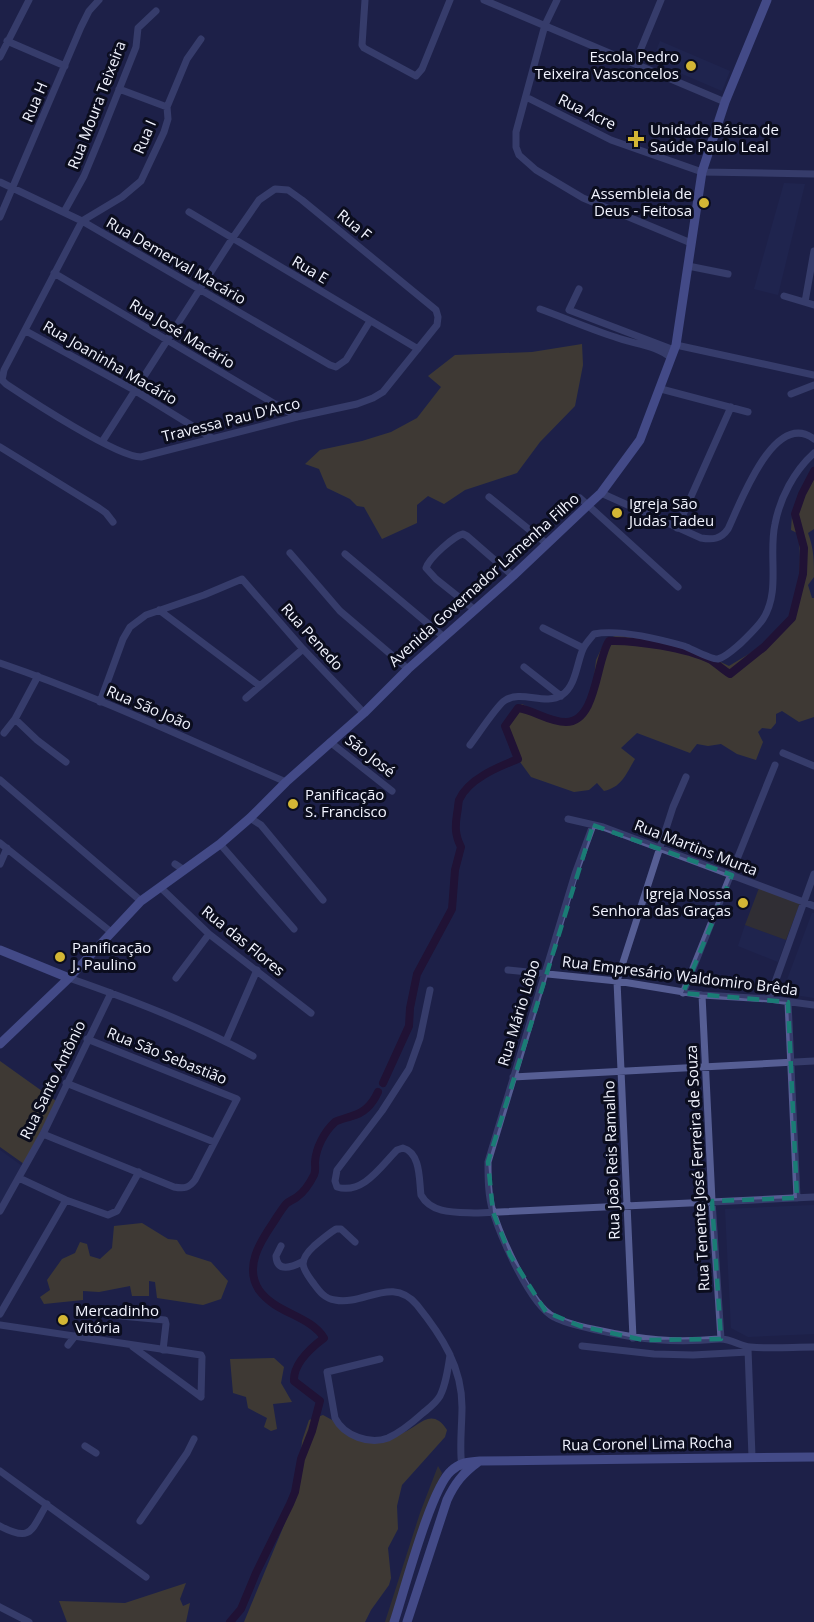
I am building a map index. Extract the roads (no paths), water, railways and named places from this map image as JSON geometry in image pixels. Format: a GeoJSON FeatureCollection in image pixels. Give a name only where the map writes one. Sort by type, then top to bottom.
{"type":"FeatureCollection","features":[{"type":"Feature","properties":{"kind":"street"},"geometry":{"type":"LineString","coordinates":[[0,57],[29,0]]}},
{"type":"Feature","properties":{"kind":"street","name":"Rua H"},"geometry":{"type":"LineString","coordinates":[[0,217],[89,11],[99,0]]}},
{"type":"Feature","properties":{"kind":"street"},"geometry":{"type":"LineString","coordinates":[[365,0],[362,45],[366,50],[416,76],[422,69],[450,0]]}},
{"type":"Feature","properties":{"kind":"street"},"geometry":{"type":"LineString","coordinates":[[484,0],[725,102]]}},
{"type":"Feature","properties":{"kind":"street"},"geometry":{"type":"LineString","coordinates":[[557,0],[545,25],[515,137],[519,155],[536,170],[583,198],[691,243]]}},
{"type":"Feature","properties":{"kind":"street"},"geometry":{"type":"LineString","coordinates":[[634,63],[661,0]]}},
{"type":"Feature","properties":{"kind":"street","name":"Avenida Governador Lamenha Filho"},"geometry":{"type":"LineString","coordinates":[[0,1044],[69,978],[141,901],[220,844],[250,818],[286,782],[364,713],[408,669],[588,506],[601,493],[640,440],[674,351],[702,172],[725,102],[767,0]]}},
{"type":"Feature","properties":{"kind":"street","name":"Rua Moura Teixeira"},"geometry":{"type":"LineString","coordinates":[[64,212],[84,176],[136,47],[138,28],[156,11]]}},
{"type":"Feature","properties":{"kind":"street","name":"Rua I"},"geometry":{"type":"LineString","coordinates":[[82,221],[122,197],[141,181],[164,132],[168,119],[167,107],[187,59],[201,39]]}},
{"type":"Feature","properties":{"kind":"street"},"geometry":{"type":"LineString","coordinates":[[7,41],[65,66]]}},
{"type":"Feature","properties":{"kind":"street"},"geometry":{"type":"LineString","coordinates":[[119,89],[167,107]]}},
{"type":"Feature","properties":{"kind":"street","name":"Rua Acre"},"geometry":{"type":"LineString","coordinates":[[526,97],[611,140],[702,172],[814,174]]}},
{"type":"Feature","properties":{"kind":"street","name":"Rua Demerval Macário"},"geometry":{"type":"LineString","coordinates":[[0,182],[82,221],[330,365],[336,367],[346,360],[370,321]]}},
{"type":"Feature","properties":{"kind":"street","name":"Rua F"},"geometry":{"type":"LineString","coordinates":[[232,239],[259,200],[275,189],[288,190],[341,230],[427,303]]}},
{"type":"Feature","properties":{"kind":"street","name":"Rua E"},"geometry":{"type":"LineString","coordinates":[[189,212],[418,349]]}},
{"type":"Feature","properties":{"kind":"street"},"geometry":{"type":"LineString","coordinates":[[2,369],[26,331],[82,221]]}},
{"type":"Feature","properties":{"kind":"street"},"geometry":{"type":"LineString","coordinates":[[102,442],[232,239]]}},
{"type":"Feature","properties":{"kind":"street"},"geometry":{"type":"LineString","coordinates":[[805,302],[814,251]]}},
{"type":"Feature","properties":{"kind":"street"},"geometry":{"type":"LineString","coordinates":[[688,266],[728,274]]}},
{"type":"Feature","properties":{"kind":"street","name":"Rua José Macário"},"geometry":{"type":"LineString","coordinates":[[54,273],[297,417]]}},
{"type":"Feature","properties":{"kind":"street"},"geometry":{"type":"LineString","coordinates":[[579,289],[569,310],[674,351],[814,375]]}},
{"type":"Feature","properties":{"kind":"street"},"geometry":{"type":"LineString","coordinates":[[784,296],[814,306]]}},
{"type":"Feature","properties":{"kind":"street","name":"Travessa Pau D'Arco"},"geometry":{"type":"LineString","coordinates":[[2,369],[3,380],[6,384],[102,442],[127,454],[141,457],[357,404],[373,398],[383,392],[437,325],[436,310],[427,303]]}},
{"type":"Feature","properties":{"kind":"street"},"geometry":{"type":"LineString","coordinates":[[540,309],[666,354],[674,351]]}},
{"type":"Feature","properties":{"kind":"street","name":"Rua Joaninha Macário"},"geometry":{"type":"LineString","coordinates":[[26,331],[134,390],[212,438]]}},
{"type":"Feature","properties":{"kind":"street"},"geometry":{"type":"LineString","coordinates":[[791,394],[814,385]]}},
{"type":"Feature","properties":{"kind":"street"},"geometry":{"type":"LineString","coordinates":[[661,389],[748,412]]}},
{"type":"Feature","properties":{"kind":"street"},"geometry":{"type":"LineString","coordinates":[[677,528],[731,407]]}},
{"type":"Feature","properties":{"kind":"street"},"geometry":{"type":"LineString","coordinates":[[601,493],[677,528],[701,538],[713,540],[721,537],[728,529],[758,467],[774,445],[795,434],[803,434],[814,439]]}},
{"type":"Feature","properties":{"kind":"street"},"geometry":{"type":"LineString","coordinates":[[0,447],[99,508],[113,522]]}},
{"type":"Feature","properties":{"kind":"street"},"geometry":{"type":"LineString","coordinates":[[470,745],[504,701],[518,697],[547,699],[561,696],[567,691],[583,648],[594,634],[615,631],[683,646],[719,659],[732,650],[757,627],[770,604],[773,585],[773,537],[778,511],[793,480],[814,453]]}},
{"type":"Feature","properties":{"kind":"street"},"geometry":{"type":"LineString","coordinates":[[489,497],[547,544]]}},
{"type":"Feature","properties":{"kind":"street"},"geometry":{"type":"LineString","coordinates":[[580,498],[678,587]]}},
{"type":"Feature","properties":{"kind":"street"},"geometry":{"type":"LineString","coordinates":[[475,610],[436,579],[426,568],[430,560],[457,536],[463,534],[513,576]]}},
{"type":"Feature","properties":{"kind":"street"},"geometry":{"type":"LineString","coordinates":[[290,553],[340,612],[408,669]]}},
{"type":"Feature","properties":{"kind":"street"},"geometry":{"type":"LineString","coordinates":[[345,554],[444,637]]}},
{"type":"Feature","properties":{"kind":"street","name":"Rua Penedo"},"geometry":{"type":"LineString","coordinates":[[159,610],[242,579],[303,649],[364,713]]}},
{"type":"Feature","properties":{"kind":"street"},"geometry":{"type":"LineString","coordinates":[[100,702],[123,639],[130,627],[146,615],[159,610],[260,686]]}},
{"type":"Feature","properties":{"kind":"street"},"geometry":{"type":"LineString","coordinates":[[543,628],[583,648]]}},
{"type":"Feature","properties":{"kind":"street"},"geometry":{"type":"LineString","coordinates":[[246,698],[303,649]]}},
{"type":"Feature","properties":{"kind":"street","name":"Rua São João"},"geometry":{"type":"LineString","coordinates":[[0,663],[38,676],[286,782]]}},
{"type":"Feature","properties":{"kind":"street"},"geometry":{"type":"LineString","coordinates":[[524,667],[561,696]]}},
{"type":"Feature","properties":{"kind":"street"},"geometry":{"type":"LineString","coordinates":[[4,733],[15,719],[38,676]]}},
{"type":"Feature","properties":{"kind":"street"},"geometry":{"type":"LineString","coordinates":[[15,719],[37,740],[66,762]]}},
{"type":"Feature","properties":{"kind":"street","name":"São José"},"geometry":{"type":"LineString","coordinates":[[330,742],[393,791]]}},
{"type":"Feature","properties":{"kind":"street"},"geometry":{"type":"LineString","coordinates":[[783,753],[814,766]]}},
{"type":"Feature","properties":{"kind":"street"},"geometry":{"type":"LineString","coordinates":[[683,993],[775,765]]}},
{"type":"Feature","properties":{"kind":"street"},"geometry":{"type":"LineString","coordinates":[[617,981],[673,807],[686,777]]}},
{"type":"Feature","properties":{"kind":"street"},"geometry":{"type":"LineString","coordinates":[[0,780],[141,901]]}},
{"type":"Feature","properties":{"kind":"street"},"geometry":{"type":"LineString","coordinates":[[250,818],[261,825],[323,900]]}},
{"type":"Feature","properties":{"kind":"street","name":"Rua Martins Murta"},"geometry":{"type":"LineString","coordinates":[[568,819],[593,825],[661,849],[814,906]]}},
{"type":"Feature","properties":{"kind":"street","name":"Rua Mário Lôbo"},"geometry":{"type":"LineString","coordinates":[[593,825],[575,874],[488,1162],[489,1191],[493,1212],[531,1294],[546,1312],[554,1317],[580,1326],[633,1338],[704,1341],[721,1339],[748,1349]]}},
{"type":"Feature","properties":{"kind":"street"},"geometry":{"type":"LineString","coordinates":[[0,843],[111,932]]}},
{"type":"Feature","properties":{"kind":"street"},"geometry":{"type":"LineString","coordinates":[[220,844],[294,929]]}},
{"type":"Feature","properties":{"kind":"street"},"geometry":{"type":"LineString","coordinates":[[0,864],[7,848]]}},
{"type":"Feature","properties":{"kind":"street"},"geometry":{"type":"LineString","coordinates":[[175,864],[184,870]]}},
{"type":"Feature","properties":{"kind":"street"},"geometry":{"type":"LineString","coordinates":[[769,999],[814,874]]}},
{"type":"Feature","properties":{"kind":"street","name":"Rua das Flores"},"geometry":{"type":"LineString","coordinates":[[161,888],[209,934],[311,1013]]}},
{"type":"Feature","properties":{"kind":"street"},"geometry":{"type":"LineString","coordinates":[[176,978],[209,934]]}},
{"type":"Feature","properties":{"kind":"street"},"geometry":{"type":"LineString","coordinates":[[0,950],[226,1041],[253,1056]]}},
{"type":"Feature","properties":{"kind":"street"},"geometry":{"type":"LineString","coordinates":[[226,1041],[257,970]]}},
{"type":"Feature","properties":{"kind":"street","name":"Rua Empresário Waldomiro Brêda"},"geometry":{"type":"LineString","coordinates":[[508,970],[617,981],[683,993],[769,999],[814,1005]]}},
{"type":"Feature","properties":{"kind":"street","name":"Rua João Reis Ramalho"},"geometry":{"type":"LineString","coordinates":[[617,981],[633,1338]]}},
{"type":"Feature","properties":{"kind":"street"},"geometry":{"type":"LineString","coordinates":[[430,990],[420,1038],[409,1068],[382,1111],[341,1165],[335,1177],[335,1184],[345,1188],[361,1184],[397,1150],[404,1148],[411,1151],[416,1158],[421,1195],[430,1206],[448,1212],[493,1212],[814,1197]]}},
{"type":"Feature","properties":{"kind":"street","name":"Rua Santo Antônio"},"geometry":{"type":"LineString","coordinates":[[0,1211],[43,1134],[111,993]]}},
{"type":"Feature","properties":{"kind":"street","name":"Rua Tenente José Ferreira de Souza"},"geometry":{"type":"LineString","coordinates":[[702,995],[721,1339]]}},
{"type":"Feature","properties":{"kind":"street"},"geometry":{"type":"LineString","coordinates":[[788,1002],[797,1198]]}},
{"type":"Feature","properties":{"kind":"street","name":"Rua São Sebastião"},"geometry":{"type":"LineString","coordinates":[[87,1039],[237,1099],[214,1142]]}},
{"type":"Feature","properties":{"kind":"street"},"geometry":{"type":"LineString","coordinates":[[513,1077],[814,1061]]}},
{"type":"Feature","properties":{"kind":"street"},"geometry":{"type":"LineString","coordinates":[[43,1134],[179,1188],[192,1184],[214,1142],[66,1083]]}},
{"type":"Feature","properties":{"kind":"street"},"geometry":{"type":"LineString","coordinates":[[19,1178],[66,1200],[108,1215],[117,1211],[139,1172]]}},
{"type":"Feature","properties":{"kind":"street"},"geometry":{"type":"LineString","coordinates":[[0,1314],[66,1200]]}},
{"type":"Feature","properties":{"kind":"street"},"geometry":{"type":"LineString","coordinates":[[281,1246],[276,1256],[283,1268],[289,1268],[302,1262],[305,1255],[336,1229],[342,1230],[355,1242]]}},
{"type":"Feature","properties":{"kind":"street"},"geometry":{"type":"LineString","coordinates":[[302,1262],[306,1273],[320,1292],[334,1300],[343,1301],[391,1292],[409,1297],[415,1304],[450,1353],[459,1377],[463,1473]]}},
{"type":"Feature","properties":{"kind":"street"},"geometry":{"type":"LineString","coordinates":[[110,1315],[162,1318],[166,1324],[163,1350]]}},
{"type":"Feature","properties":{"kind":"street"},"geometry":{"type":"LineString","coordinates":[[0,1325],[202,1355],[201,1397],[132,1346]]}},
{"type":"Feature","properties":{"kind":"street"},"geometry":{"type":"LineString","coordinates":[[68,1345],[75,1336]]}},
{"type":"Feature","properties":{"kind":"street"},"geometry":{"type":"LineString","coordinates":[[582,1346],[654,1354],[693,1355],[748,1349],[814,1347]]}},
{"type":"Feature","properties":{"kind":"street"},"geometry":{"type":"LineString","coordinates":[[748,1349],[752,1457]]}},
{"type":"Feature","properties":{"kind":"street"},"geometry":{"type":"LineString","coordinates":[[380,1359],[327,1372],[338,1424],[352,1435],[361,1438],[388,1437],[413,1421],[436,1401],[446,1380],[450,1353]]}},
{"type":"Feature","properties":{"kind":"street"},"geometry":{"type":"LineString","coordinates":[[140,1521],[187,1453],[194,1439]]}},
{"type":"Feature","properties":{"kind":"street"},"geometry":{"type":"LineString","coordinates":[[86,1446],[96,1453]]}},
{"type":"Feature","properties":{"kind":"street","name":"Rua Coronel Lima Rocha"},"geometry":{"type":"LineString","coordinates":[[461,1463],[814,1457]]}},
{"type":"Feature","properties":{"kind":"street"},"geometry":{"type":"LineString","coordinates":[[407,1622],[453,1486],[463,1473],[480,1461]]}},
{"type":"Feature","properties":{"kind":"street"},"geometry":{"type":"LineString","coordinates":[[394,1622],[443,1480],[461,1463]]}},
{"type":"Feature","properties":{"kind":"street"},"geometry":{"type":"LineString","coordinates":[[0,1472],[146,1576]]}},
{"type":"Feature","properties":{"kind":"street"},"geometry":{"type":"LineString","coordinates":[[0,1526],[19,1535],[25,1534],[31,1530],[47,1504]]}},
{"type":"Feature","properties":{"kind":"street"},"geometry":{"type":"LineString","coordinates":[[0,1607],[29,1622]]}},
{"type":"Feature","properties":{"kind":"waterway"},"geometry":{"type":"LineString","coordinates":[[383,1083],[409,1026],[417,974],[452,909],[455,870],[461,847],[456,827],[459,800],[476,780],[518,759],[505,726],[518,708],[559,721],[566,722],[576,719],[584,712],[590,701],[609,641],[646,643],[675,648],[711,660],[730,674],[764,647],[792,618],[803,574],[804,548],[795,514],[814,471]]}},
{"type":"Feature","properties":{"kind":"waterway"},"geometry":{"type":"LineString","coordinates":[[230,1622],[241,1609],[295,1492],[301,1459],[320,1401],[294,1381],[300,1362],[324,1338],[310,1324],[274,1304],[259,1290],[253,1272],[255,1255],[284,1206],[300,1195],[311,1181],[315,1172],[317,1151],[327,1130],[335,1122],[364,1110],[371,1104],[378,1092]]}},
{"type":"Feature","properties":{"kind":"place","name":"Escola Pedro Teixeira Vasconcelos"},"geometry":{"type":"Point","coordinates":[691,66]}},
{"type":"Feature","properties":{"kind":"place","name":"Unidade Básica de Saúde Paulo Leal"},"geometry":{"type":"Point","coordinates":[636,139]}},
{"type":"Feature","properties":{"kind":"place","name":"Assembleia de Deus - Feitosa"},"geometry":{"type":"Point","coordinates":[704,203]}},
{"type":"Feature","properties":{"kind":"place","name":"Igreja São Judas Tadeu"},"geometry":{"type":"Point","coordinates":[617,513]}},
{"type":"Feature","properties":{"kind":"place","name":"Panificação S. Francisco"},"geometry":{"type":"Point","coordinates":[293,804]}},
{"type":"Feature","properties":{"kind":"place","name":"Igreja Nossa Senhora das Graças"},"geometry":{"type":"Point","coordinates":[743,903]}},
{"type":"Feature","properties":{"kind":"place","name":"Panificação J. Paulino"},"geometry":{"type":"Point","coordinates":[60,957]}},
{"type":"Feature","properties":{"kind":"place","name":"Mercadinho Vitória"},"geometry":{"type":"Point","coordinates":[63,1320]}}]}
